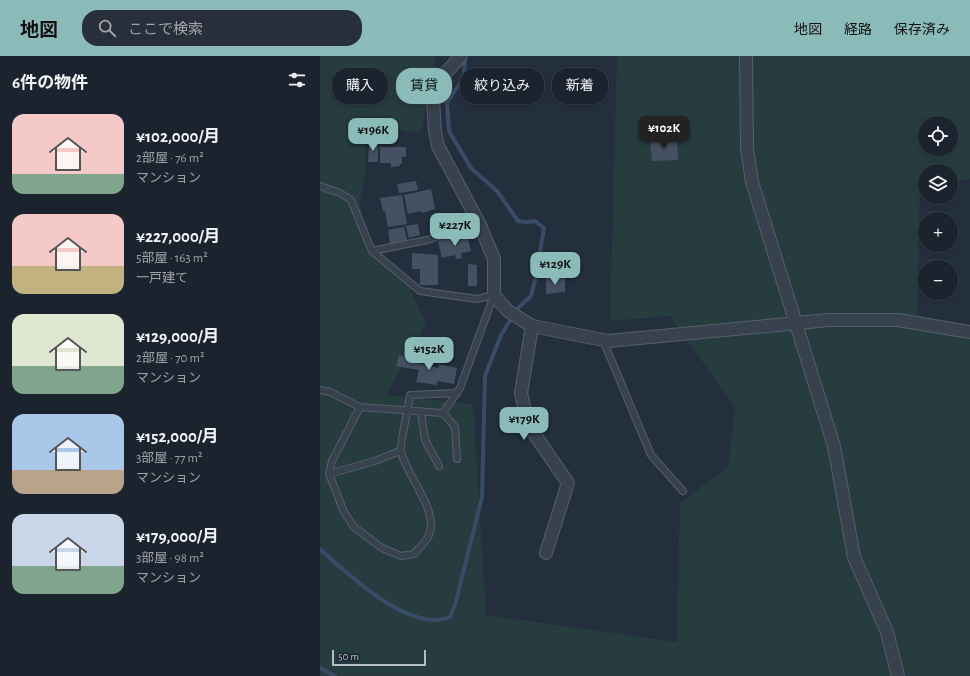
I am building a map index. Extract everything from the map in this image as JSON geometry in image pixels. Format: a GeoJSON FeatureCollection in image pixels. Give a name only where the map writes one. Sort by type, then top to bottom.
{"type":"FeatureCollection","features":[{"type":"Feature","properties":{"kind":"street"},"geometry":{"type":"LineString","coordinates":[[461,56],[443,76],[433,100],[435,131],[438,146],[479,223],[494,259],[494,295],[508,311],[532,326],[603,340],[828,320],[898,320],[970,332]]}},
{"type":"Feature","properties":{"kind":"street"},"geometry":{"type":"LineString","coordinates":[[746,56],[747,148],[752,182],[834,446],[854,557],[887,632],[898,676]]}},
{"type":"Feature","properties":{"kind":"street"},"geometry":{"type":"LineString","coordinates":[[532,326],[521,393],[528,425],[568,483],[546,553]]}},
{"type":"Feature","properties":{"kind":"lane"},"geometry":{"type":"LineString","coordinates":[[320,186],[340,193],[351,200],[372,251],[420,291],[477,299],[494,295]]}},
{"type":"Feature","properties":{"kind":"lane"},"geometry":{"type":"LineString","coordinates":[[372,251],[427,240],[479,223]]}},
{"type":"Feature","properties":{"kind":"lane"},"geometry":{"type":"LineString","coordinates":[[443,413],[457,393],[470,364],[480,331],[494,295]]}},
{"type":"Feature","properties":{"kind":"lane"},"geometry":{"type":"LineString","coordinates":[[603,340],[651,454],[683,491]]}},
{"type":"Feature","properties":{"kind":"lane"},"geometry":{"type":"LineString","coordinates":[[320,390],[330,392],[360,407],[443,413],[455,427],[457,459]]}},
{"type":"Feature","properties":{"kind":"lane"},"geometry":{"type":"LineString","coordinates":[[360,407],[332,461],[329,474],[344,512],[354,527],[382,548],[401,556],[414,554],[428,538],[432,523],[426,506],[400,451],[410,395],[457,393]]}},
{"type":"Feature","properties":{"kind":"lane"},"geometry":{"type":"LineString","coordinates":[[421,412],[425,440],[438,466]]}},
{"type":"Feature","properties":{"kind":"lane"},"geometry":{"type":"LineString","coordinates":[[329,474],[374,461],[400,451]]}},
{"type":"Feature","properties":{"kind":"green space"},"geometry":{"type":"Polygon","coordinates":[[[320,56],[436,56],[434,68],[396,68],[396,104],[427,104],[421,132],[365,128],[366,167],[360,202],[369,251],[407,282],[426,324],[386,395],[473,404],[486,615],[677,642],[680,503],[728,467],[735,407],[670,316],[610,321],[617,56],[970,56],[970,179],[958,181],[958,164],[918,164],[918,204],[920,204],[919,212],[918,212],[917,315],[970,326],[970,676],[320,676],[320,56]]]}},
{"type":"Feature","properties":{"kind":"building"},"geometry":{"type":"Polygon","coordinates":[[[677,140],[678,160],[652,161],[650,141],[677,140]]]}},
{"type":"Feature","properties":{"kind":"building"},"geometry":{"type":"Polygon","coordinates":[[[378,142],[378,162],[368,162],[369,143],[378,142]]]}},
{"type":"Feature","properties":{"kind":"building"},"geometry":{"type":"Polygon","coordinates":[[[380,147],[406,147],[406,157],[402,157],[402,164],[400,164],[400,166],[391,167],[391,163],[380,163],[380,147]]]}},
{"type":"Feature","properties":{"kind":"building"},"geometry":{"type":"Polygon","coordinates":[[[416,181],[418,190],[399,193],[397,184],[416,181]]]}},
{"type":"Feature","properties":{"kind":"building"},"geometry":{"type":"Polygon","coordinates":[[[431,189],[435,209],[422,213],[421,211],[408,214],[404,195],[431,189]]]}},
{"type":"Feature","properties":{"kind":"building"},"geometry":{"type":"Polygon","coordinates":[[[402,195],[407,224],[388,227],[385,211],[383,211],[380,198],[402,195]]]}},
{"type":"Feature","properties":{"kind":"building"},"geometry":{"type":"Polygon","coordinates":[[[418,224],[420,235],[409,238],[406,226],[418,224]]]}},
{"type":"Feature","properties":{"kind":"building"},"geometry":{"type":"Polygon","coordinates":[[[404,227],[407,240],[390,244],[388,230],[404,227]]]}},
{"type":"Feature","properties":{"kind":"building"},"geometry":{"type":"Polygon","coordinates":[[[467,234],[471,251],[461,253],[462,258],[456,259],[455,255],[442,258],[438,241],[467,234]]]}},
{"type":"Feature","properties":{"kind":"building"},"geometry":{"type":"Polygon","coordinates":[[[412,253],[438,255],[438,285],[420,285],[420,269],[412,269],[412,253]]]}},
{"type":"Feature","properties":{"kind":"building"},"geometry":{"type":"Polygon","coordinates":[[[468,264],[477,265],[477,286],[468,286],[468,264]]]}},
{"type":"Feature","properties":{"kind":"building"},"geometry":{"type":"Polygon","coordinates":[[[553,264],[563,264],[563,276],[553,276],[553,264]]]}},
{"type":"Feature","properties":{"kind":"building"},"geometry":{"type":"Polygon","coordinates":[[[546,278],[565,278],[565,292],[546,294],[546,278]]]}},
{"type":"Feature","properties":{"kind":"building"},"geometry":{"type":"Polygon","coordinates":[[[399,355],[417,359],[416,363],[439,368],[439,364],[457,368],[454,384],[437,381],[437,385],[416,382],[419,370],[396,366],[399,355]]]}},
{"type":"Feature","properties":{"kind":"waterway"},"geometry":{"type":"LineString","coordinates":[[320,549],[346,573],[380,599],[399,610],[417,617],[434,620],[450,617],[455,605],[482,497],[485,376],[501,335],[518,308],[531,296],[544,228],[535,221],[518,221],[497,191],[471,168],[449,131],[447,103],[464,77],[465,56]]}},
{"type":"Feature","properties":{"kind":"waterway"},"geometry":{"type":"LineString","coordinates":[[320,668],[335,676]]}}]}
